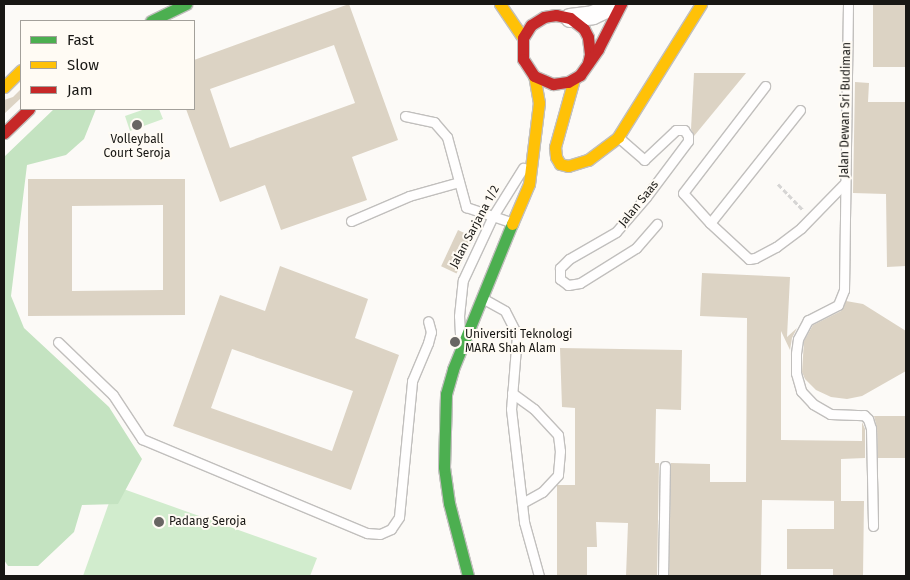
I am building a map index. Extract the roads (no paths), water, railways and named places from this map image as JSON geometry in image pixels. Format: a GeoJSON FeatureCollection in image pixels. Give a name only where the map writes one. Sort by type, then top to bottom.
{"type":"FeatureCollection","features":[{"type":"Feature","properties":{"kind":"street"},"geometry":{"type":"LineString","coordinates":[[153,20],[186,4]]}},
{"type":"Feature","properties":{"kind":"street"},"geometry":{"type":"LineString","coordinates":[[500,4],[523,38],[523,59],[534,76],[553,84],[574,79]]}},
{"type":"Feature","properties":{"kind":"street"},"geometry":{"type":"LineString","coordinates":[[538,8],[551,15],[570,18],[593,15],[617,4]]}},
{"type":"Feature","properties":{"kind":"street"},"geometry":{"type":"LineString","coordinates":[[621,4],[598,49],[574,79],[555,147],[556,157],[560,164],[576,164],[588,160],[618,137],[701,4]]}},
{"type":"Feature","properties":{"kind":"street"},"geometry":{"type":"LineString","coordinates":[[523,38],[537,20],[551,15]]}},
{"type":"Feature","properties":{"kind":"street"},"geometry":{"type":"LineString","coordinates":[[570,18],[584,29],[588,37],[590,54],[588,63]]}},
{"type":"Feature","properties":{"kind":"street"},"geometry":{"type":"LineString","coordinates":[[4,87],[20,71]]}},
{"type":"Feature","properties":{"kind":"street","name":"Jalan Sarjana 1/2"},"geometry":{"type":"LineString","coordinates":[[468,576],[449,504],[444,467],[446,394],[453,369],[529,184],[539,103],[534,76]]}},
{"type":"Feature","properties":{"kind":"street"},"geometry":{"type":"LineString","coordinates":[[4,133],[28,110]]}},
{"type":"Feature","properties":{"kind":"lane","name":"Jalan Dewan Sri Budiman"},"geometry":{"type":"LineString","coordinates":[[710,223],[749,258],[776,247],[811,218],[844,184],[848,4]]}},
{"type":"Feature","properties":{"kind":"lane"},"geometry":{"type":"LineString","coordinates":[[765,86],[683,193],[710,223],[800,110]]}},
{"type":"Feature","properties":{"kind":"lane"},"geometry":{"type":"LineString","coordinates":[[405,116],[434,122],[447,137],[466,207],[513,223]]}},
{"type":"Feature","properties":{"kind":"lane","name":"Jalan Saas"},"geometry":{"type":"LineString","coordinates":[[618,137],[644,160],[676,130],[680,129],[686,132],[688,141],[638,207],[616,232],[564,263],[560,268],[560,279],[568,285],[580,283],[636,248],[657,224]]}},
{"type":"Feature","properties":{"kind":"lane","name":"Jalan Sarjana 1/2"},"geometry":{"type":"LineString","coordinates":[[461,350],[459,316],[463,280],[494,216],[532,153]]}},
{"type":"Feature","properties":{"kind":"lane"},"geometry":{"type":"LineString","coordinates":[[351,221],[409,196],[459,182]]}},
{"type":"Feature","properties":{"kind":"lane"},"geometry":{"type":"LineString","coordinates":[[844,184],[844,290],[842,298],[838,305],[808,320],[798,339],[796,373],[801,391],[813,404],[830,414],[864,415],[868,419],[870,428],[873,526]]}},
{"type":"Feature","properties":{"kind":"lane"},"geometry":{"type":"LineString","coordinates":[[482,298],[505,311],[515,328],[517,336],[511,409],[524,522],[539,576]]}},
{"type":"Feature","properties":{"kind":"lane"},"geometry":{"type":"LineString","coordinates":[[58,342],[113,395],[142,439],[367,533],[380,534],[390,529],[399,517],[412,381],[428,343],[430,332],[428,321]]}},
{"type":"Feature","properties":{"kind":"lane"},"geometry":{"type":"LineString","coordinates":[[512,393],[534,409],[558,435],[560,451],[558,475],[542,492],[522,503]]}},
{"type":"Feature","properties":{"kind":"lane"},"geometry":{"type":"LineString","coordinates":[[663,576],[665,466]]}},
{"type":"Feature","properties":{"kind":"place","name":"Volleyball Court Seroja"},"geometry":{"type":"Point","coordinates":[137,125]}},
{"type":"Feature","properties":{"kind":"place","name":"Universiti Teknologi MARA Shah Alam"},"geometry":{"type":"Point","coordinates":[455,342]}},
{"type":"Feature","properties":{"kind":"place","name":"Padang Seroja"},"geometry":{"type":"Point","coordinates":[159,522]}}]}
